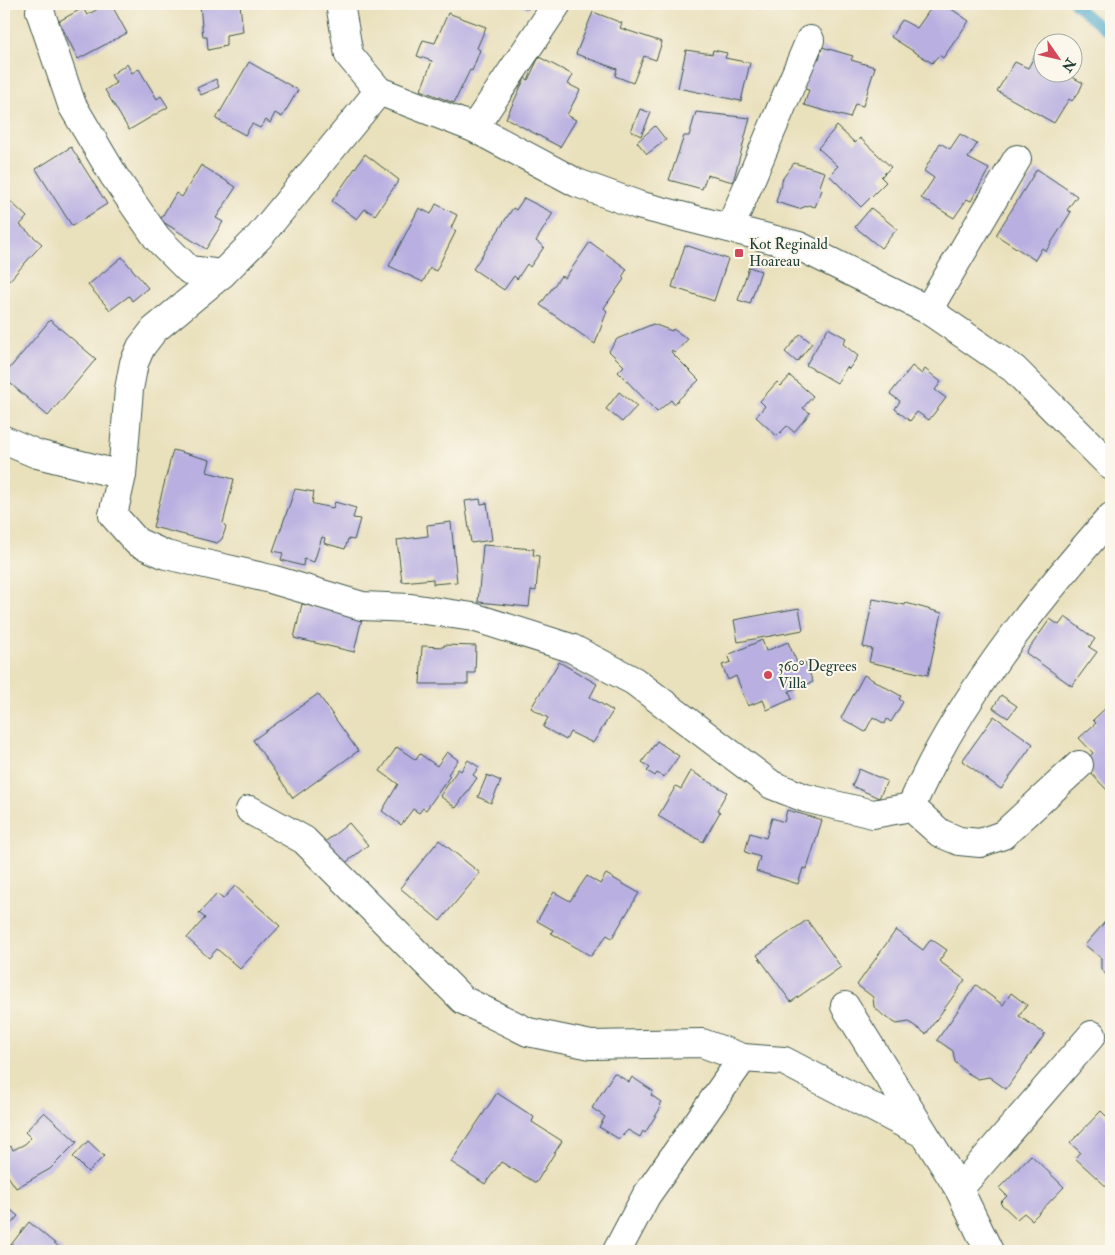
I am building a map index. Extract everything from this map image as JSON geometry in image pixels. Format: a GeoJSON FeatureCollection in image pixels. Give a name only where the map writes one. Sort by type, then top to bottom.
{"type":"FeatureCollection","features":[{"type":"Feature","properties":{"kind":"street"},"geometry":{"type":"LineString","coordinates":[[340,4],[349,56],[380,91],[474,128],[576,182],[638,205],[800,246],[928,310],[1014,369],[1111,466]]}},
{"type":"Feature","properties":{"kind":"street"},"geometry":{"type":"LineString","coordinates":[[474,128],[557,4]]}},
{"type":"Feature","properties":{"kind":"street"},"geometry":{"type":"LineString","coordinates":[[40,12],[72,105],[114,176],[157,238],[188,270],[222,274]]}},
{"type":"Feature","properties":{"kind":"street"},"geometry":{"type":"LineString","coordinates":[[730,228],[810,40]]}},
{"type":"Feature","properties":{"kind":"street"},"geometry":{"type":"LineString","coordinates":[[380,91],[259,237],[222,274],[154,330],[141,348],[134,363],[129,389],[122,475],[112,515],[137,542],[166,555],[271,579],[362,606],[411,608],[473,617],[571,648],[634,681],[772,785],[805,798],[873,814],[911,808],[940,832],[960,840],[980,843],[1003,835],[1079,765]]}},
{"type":"Feature","properties":{"kind":"street"},"geometry":{"type":"LineString","coordinates":[[928,310],[1017,159]]}},
{"type":"Feature","properties":{"kind":"street"},"geometry":{"type":"LineString","coordinates":[[4,440],[37,454],[122,475]]}},
{"type":"Feature","properties":{"kind":"street"},"geometry":{"type":"LineString","coordinates":[[911,808],[930,765],[984,677],[1058,580],[1111,517]]}},
{"type":"Feature","properties":{"kind":"street"},"geometry":{"type":"LineString","coordinates":[[250,810],[304,840],[463,1000],[528,1032],[591,1045],[702,1043],[743,1058],[784,1061],[924,1134]]}},
{"type":"Feature","properties":{"kind":"street"},"geometry":{"type":"LineString","coordinates":[[845,1006],[959,1189],[990,1251]]}},
{"type":"Feature","properties":{"kind":"street"},"geometry":{"type":"LineString","coordinates":[[959,1189],[1092,1035]]}},
{"type":"Feature","properties":{"kind":"street"},"geometry":{"type":"LineString","coordinates":[[616,1251],[646,1196],[743,1058]]}},
{"type":"Feature","properties":{"kind":"building"},"geometry":{"type":"Polygon","coordinates":[[[107,4],[111,4],[127,33],[78,59],[59,21],[83,8],[87,15],[107,4]]]}},
{"type":"Feature","properties":{"kind":"building"},"geometry":{"type":"Polygon","coordinates":[[[200,4],[240,4],[243,32],[226,35],[226,46],[208,50],[207,37],[203,37],[200,4]]]}},
{"type":"Feature","properties":{"kind":"building"},"geometry":{"type":"Polygon","coordinates":[[[517,4],[531,4],[528,9],[517,4]]]}},
{"type":"Feature","properties":{"kind":"building"},"geometry":{"type":"Polygon","coordinates":[[[734,4],[761,4],[760,9],[734,4]]]}},
{"type":"Feature","properties":{"kind":"building"},"geometry":{"type":"Polygon","coordinates":[[[934,4],[944,4],[969,21],[943,58],[939,55],[932,63],[891,37],[902,20],[917,28],[934,4]]]}},
{"type":"Feature","properties":{"kind":"building"},"geometry":{"type":"Polygon","coordinates":[[[593,12],[622,23],[620,28],[662,42],[656,60],[644,56],[633,83],[615,76],[617,69],[576,54],[593,12]]]}},
{"type":"Feature","properties":{"kind":"building"},"geometry":{"type":"Polygon","coordinates":[[[448,13],[486,27],[477,48],[480,50],[472,71],[470,70],[454,103],[421,90],[432,61],[417,56],[423,40],[435,43],[448,13]]]}},
{"type":"Feature","properties":{"kind":"building"},"geometry":{"type":"Polygon","coordinates":[[[822,47],[853,56],[851,60],[875,67],[863,106],[855,104],[850,118],[804,105],[809,90],[794,87],[805,56],[819,59],[822,47]]]}},
{"type":"Feature","properties":{"kind":"building"},"geometry":{"type":"Polygon","coordinates":[[[686,50],[712,54],[713,50],[727,53],[725,58],[750,63],[741,101],[678,88],[686,50]]]}},
{"type":"Feature","properties":{"kind":"building"},"geometry":{"type":"Polygon","coordinates":[[[539,57],[573,75],[568,84],[580,90],[567,115],[576,120],[560,147],[506,118],[525,78],[528,80],[539,57]]]}},
{"type":"Feature","properties":{"kind":"building"},"geometry":{"type":"Polygon","coordinates":[[[1032,61],[1032,82],[1083,83],[1079,92],[1072,101],[1069,99],[1054,123],[997,91],[1015,62],[1028,68],[1032,61]]]}},
{"type":"Feature","properties":{"kind":"building"},"geometry":{"type":"Polygon","coordinates":[[[249,62],[298,90],[282,117],[275,113],[270,123],[266,120],[260,128],[252,124],[245,135],[216,119],[249,62]]]}},
{"type":"Feature","properties":{"kind":"building"},"geometry":{"type":"Polygon","coordinates":[[[127,64],[132,73],[139,69],[157,99],[161,96],[168,107],[129,130],[105,90],[116,83],[111,75],[127,64]]]}},
{"type":"Feature","properties":{"kind":"building"},"geometry":{"type":"Polygon","coordinates":[[[216,79],[219,87],[201,95],[197,88],[216,79]]]}},
{"type":"Feature","properties":{"kind":"building"},"geometry":{"type":"Polygon","coordinates":[[[640,109],[651,113],[641,136],[631,131],[640,109]]]}},
{"type":"Feature","properties":{"kind":"building"},"geometry":{"type":"Polygon","coordinates":[[[696,112],[750,118],[733,182],[707,175],[702,189],[669,180],[684,136],[689,136],[696,112]]]}},
{"type":"Feature","properties":{"kind":"building"},"geometry":{"type":"Polygon","coordinates":[[[655,126],[666,140],[647,154],[637,142],[655,126]]]}},
{"type":"Feature","properties":{"kind":"building"},"geometry":{"type":"Polygon","coordinates":[[[837,126],[855,143],[860,138],[891,167],[881,177],[886,182],[861,207],[829,175],[838,166],[818,148],[837,126]]]}},
{"type":"Feature","properties":{"kind":"building"},"geometry":{"type":"Polygon","coordinates":[[[960,134],[977,144],[968,158],[989,169],[971,201],[967,199],[954,218],[921,198],[934,178],[924,171],[940,143],[950,149],[960,134]]]}},
{"type":"Feature","properties":{"kind":"building"},"geometry":{"type":"Polygon","coordinates":[[[71,147],[107,204],[72,226],[36,169],[71,147]]]}},
{"type":"Feature","properties":{"kind":"building"},"geometry":{"type":"Polygon","coordinates":[[[365,154],[399,180],[375,215],[365,209],[357,219],[332,201],[365,154]]]}},
{"type":"Feature","properties":{"kind":"building"},"geometry":{"type":"Polygon","coordinates":[[[794,163],[825,172],[819,189],[822,190],[815,207],[809,205],[799,209],[776,202],[783,178],[794,163]]]}},
{"type":"Feature","properties":{"kind":"building"},"geometry":{"type":"Polygon","coordinates":[[[201,165],[236,187],[216,218],[223,222],[206,249],[160,220],[176,193],[182,197],[201,165]]]}},
{"type":"Feature","properties":{"kind":"building"},"geometry":{"type":"Polygon","coordinates":[[[1037,169],[1077,196],[1067,210],[1071,212],[1046,251],[1042,248],[1035,260],[996,235],[1037,169]]]}},
{"type":"Feature","properties":{"kind":"building"},"geometry":{"type":"Polygon","coordinates":[[[524,198],[553,213],[536,241],[544,247],[530,267],[527,264],[517,279],[514,276],[504,290],[473,269],[513,208],[516,210],[524,198]]]}},
{"type":"Feature","properties":{"kind":"building"},"geometry":{"type":"Polygon","coordinates":[[[9,200],[27,217],[20,225],[42,244],[9,281],[4,276],[4,203],[9,200]]]}},
{"type":"Feature","properties":{"kind":"building"},"geometry":{"type":"Polygon","coordinates":[[[436,204],[457,215],[451,228],[456,231],[436,271],[430,268],[423,282],[389,266],[419,208],[431,214],[436,204]]]}},
{"type":"Feature","properties":{"kind":"building"},"geometry":{"type":"Polygon","coordinates":[[[871,208],[897,229],[881,248],[855,227],[871,208]]]}},
{"type":"Feature","properties":{"kind":"building"},"geometry":{"type":"Polygon","coordinates":[[[590,242],[627,269],[622,277],[624,279],[604,308],[607,311],[595,344],[540,305],[561,276],[565,278],[590,242]]]}},
{"type":"Feature","properties":{"kind":"building"},"geometry":{"type":"Polygon","coordinates":[[[685,245],[728,259],[714,301],[672,287],[685,245]]]}},
{"type":"Feature","properties":{"kind":"building"},"geometry":{"type":"Polygon","coordinates":[[[122,257],[148,288],[132,301],[129,296],[110,310],[88,285],[122,257]]]}},
{"type":"Feature","properties":{"kind":"building"},"geometry":{"type":"Polygon","coordinates":[[[749,267],[761,271],[750,304],[738,300],[749,267]]]}},
{"type":"Feature","properties":{"kind":"building"},"geometry":{"type":"Polygon","coordinates":[[[50,320],[96,359],[48,416],[4,378],[4,375],[50,320]]]}},
{"type":"Feature","properties":{"kind":"building"},"geometry":{"type":"Polygon","coordinates":[[[653,324],[672,331],[673,329],[688,339],[675,353],[672,350],[671,352],[699,380],[674,404],[671,400],[657,412],[618,372],[624,366],[609,351],[617,339],[653,324]]]}},
{"type":"Feature","properties":{"kind":"building"},"geometry":{"type":"Polygon","coordinates":[[[828,328],[846,338],[843,344],[858,356],[849,369],[847,367],[837,383],[806,365],[828,328]]]}},
{"type":"Feature","properties":{"kind":"building"},"geometry":{"type":"Polygon","coordinates":[[[800,334],[812,343],[797,362],[785,352],[800,334]]]}},
{"type":"Feature","properties":{"kind":"building"},"geometry":{"type":"Polygon","coordinates":[[[912,366],[922,374],[925,369],[941,382],[935,390],[946,398],[929,420],[917,412],[910,421],[895,409],[900,401],[890,394],[912,366]]]}},
{"type":"Feature","properties":{"kind":"building"},"geometry":{"type":"Polygon","coordinates":[[[790,376],[813,396],[803,408],[810,413],[794,432],[787,426],[777,436],[756,417],[765,406],[760,401],[777,382],[781,386],[790,376]]]}},
{"type":"Feature","properties":{"kind":"building"},"geometry":{"type":"Polygon","coordinates":[[[619,392],[637,406],[622,422],[606,409],[619,392]]]}},
{"type":"Feature","properties":{"kind":"building"},"geometry":{"type":"Polygon","coordinates":[[[173,450],[210,460],[207,472],[234,479],[223,523],[226,527],[222,539],[217,543],[153,527],[173,450]]]}},
{"type":"Feature","properties":{"kind":"building"},"geometry":{"type":"Polygon","coordinates":[[[295,489],[314,492],[312,503],[314,504],[333,508],[335,502],[356,508],[353,518],[360,519],[354,540],[348,539],[345,549],[324,543],[325,538],[322,537],[314,562],[304,559],[303,566],[281,560],[283,553],[273,551],[295,489]]]}},
{"type":"Feature","properties":{"kind":"building"},"geometry":{"type":"Polygon","coordinates":[[[480,499],[481,504],[487,503],[492,540],[471,543],[465,501],[480,499]]]}},
{"type":"Feature","properties":{"kind":"building"},"geometry":{"type":"Polygon","coordinates":[[[451,522],[457,582],[433,584],[433,579],[402,582],[397,540],[428,536],[427,525],[451,522]]]}},
{"type":"Feature","properties":{"kind":"building"},"geometry":{"type":"Polygon","coordinates":[[[483,545],[534,549],[533,555],[539,556],[536,591],[531,590],[529,607],[478,602],[483,545]]]}},
{"type":"Feature","properties":{"kind":"building"},"geometry":{"type":"Polygon","coordinates":[[[873,599],[905,605],[906,603],[942,613],[928,675],[869,662],[872,649],[863,647],[873,599]]]}},
{"type":"Feature","properties":{"kind":"building"},"geometry":{"type":"Polygon","coordinates":[[[302,604],[362,618],[354,652],[294,638],[302,604]]]}},
{"type":"Feature","properties":{"kind":"building"},"geometry":{"type":"Polygon","coordinates":[[[799,608],[803,630],[738,642],[734,620],[799,608]]]}},
{"type":"Feature","properties":{"kind":"building"},"geometry":{"type":"Polygon","coordinates":[[[1065,617],[1095,639],[1089,647],[1097,652],[1072,686],[1026,653],[1050,619],[1059,625],[1065,617]]]}},
{"type":"Feature","properties":{"kind":"building"},"geometry":{"type":"Polygon","coordinates":[[[762,640],[766,651],[788,642],[798,665],[805,662],[813,682],[789,691],[792,699],[767,710],[763,700],[748,706],[736,676],[728,680],[722,665],[731,662],[728,655],[762,640]]]}},
{"type":"Feature","properties":{"kind":"building"},"geometry":{"type":"Polygon","coordinates":[[[444,645],[476,646],[475,673],[468,673],[468,684],[420,684],[422,646],[444,647],[444,645]]]}},
{"type":"Feature","properties":{"kind":"building"},"geometry":{"type":"Polygon","coordinates":[[[559,662],[597,684],[590,697],[613,711],[593,743],[570,732],[566,740],[543,727],[548,718],[531,708],[559,662]]]}},
{"type":"Feature","properties":{"kind":"building"},"geometry":{"type":"Polygon","coordinates":[[[864,675],[901,696],[899,699],[903,702],[891,722],[887,719],[885,724],[873,717],[865,732],[841,718],[864,675]]]}},
{"type":"Feature","properties":{"kind":"building"},"geometry":{"type":"Polygon","coordinates":[[[318,694],[358,751],[293,798],[253,740],[318,694]]]}},
{"type":"Feature","properties":{"kind":"building"},"geometry":{"type":"Polygon","coordinates":[[[1001,695],[1017,706],[1008,718],[993,708],[1001,695]]]}},
{"type":"Feature","properties":{"kind":"building"},"geometry":{"type":"Polygon","coordinates":[[[1110,704],[1111,786],[1107,790],[1082,764],[1093,753],[1079,738],[1096,723],[1093,720],[1110,704]]]}},
{"type":"Feature","properties":{"kind":"building"},"geometry":{"type":"Polygon","coordinates":[[[994,716],[1033,744],[1001,789],[962,761],[994,716]]]}},
{"type":"Feature","properties":{"kind":"building"},"geometry":{"type":"Polygon","coordinates":[[[657,741],[679,756],[664,777],[657,773],[655,776],[647,771],[650,768],[642,762],[657,741]]]}},
{"type":"Feature","properties":{"kind":"building"},"geometry":{"type":"Polygon","coordinates":[[[397,747],[416,760],[420,754],[437,766],[447,752],[458,760],[448,774],[450,776],[426,810],[423,808],[419,813],[413,809],[401,825],[382,811],[398,784],[380,771],[397,747]]]}},
{"type":"Feature","properties":{"kind":"building"},"geometry":{"type":"Polygon","coordinates":[[[468,760],[479,767],[473,775],[477,778],[456,808],[440,796],[458,769],[461,771],[468,760]]]}},
{"type":"Feature","properties":{"kind":"building"},"geometry":{"type":"Polygon","coordinates":[[[859,769],[887,781],[879,798],[852,786],[859,769]]]}},
{"type":"Feature","properties":{"kind":"building"},"geometry":{"type":"Polygon","coordinates":[[[691,771],[727,792],[717,810],[720,812],[703,842],[658,816],[676,786],[681,789],[691,771]]]}},
{"type":"Feature","properties":{"kind":"building"},"geometry":{"type":"Polygon","coordinates":[[[487,775],[501,781],[491,803],[478,797],[487,775]]]}},
{"type":"Feature","properties":{"kind":"building"},"geometry":{"type":"Polygon","coordinates":[[[787,810],[822,820],[807,869],[803,868],[798,884],[756,871],[760,857],[745,852],[750,833],[766,838],[772,818],[784,822],[787,810]]]}},
{"type":"Feature","properties":{"kind":"building"},"geometry":{"type":"Polygon","coordinates":[[[349,823],[368,845],[343,865],[325,842],[349,823]]]}},
{"type":"Feature","properties":{"kind":"building"},"geometry":{"type":"Polygon","coordinates":[[[439,840],[480,873],[440,921],[400,888],[439,840]]]}},
{"type":"Feature","properties":{"kind":"building"},"geometry":{"type":"Polygon","coordinates":[[[606,874],[639,893],[612,938],[607,935],[591,956],[551,933],[553,930],[537,921],[554,892],[570,901],[587,876],[600,884],[606,874]]]}},
{"type":"Feature","properties":{"kind":"building"},"geometry":{"type":"Polygon","coordinates":[[[235,886],[280,926],[240,969],[217,949],[209,958],[187,938],[205,918],[199,913],[217,894],[223,899],[235,886]]]}},
{"type":"Feature","properties":{"kind":"building"},"geometry":{"type":"Polygon","coordinates":[[[1111,915],[1111,980],[1101,969],[1101,958],[1085,945],[1111,915]]]}},
{"type":"Feature","properties":{"kind":"building"},"geometry":{"type":"Polygon","coordinates":[[[807,920],[841,967],[791,1002],[757,955],[807,920]]]}},
{"type":"Feature","properties":{"kind":"building"},"geometry":{"type":"Polygon","coordinates":[[[896,930],[923,950],[931,939],[947,950],[939,961],[965,980],[926,1034],[909,1022],[897,1024],[885,1017],[874,1007],[873,997],[857,985],[896,930]]]}},
{"type":"Feature","properties":{"kind":"building"},"geometry":{"type":"Polygon","coordinates":[[[976,985],[1003,1005],[1011,993],[1027,1005],[1019,1016],[1045,1034],[1006,1089],[989,1077],[978,1079],[966,1072],[955,1062],[953,1051],[937,1040],[976,985]]]}},
{"type":"Feature","properties":{"kind":"building"},"geometry":{"type":"Polygon","coordinates":[[[614,1073],[629,1082],[632,1077],[653,1091],[651,1095],[661,1102],[659,1105],[661,1107],[645,1133],[643,1131],[640,1137],[628,1130],[619,1139],[599,1127],[605,1117],[592,1108],[614,1073]]]}},
{"type":"Feature","properties":{"kind":"building"},"geometry":{"type":"Polygon","coordinates":[[[497,1093],[534,1117],[532,1122],[562,1141],[536,1183],[501,1162],[485,1184],[451,1162],[497,1093]]]}},
{"type":"Feature","properties":{"kind":"building"},"geometry":{"type":"Polygon","coordinates":[[[1101,1111],[1111,1121],[1110,1190],[1075,1158],[1080,1152],[1070,1143],[1101,1111]]]}},
{"type":"Feature","properties":{"kind":"building"},"geometry":{"type":"Polygon","coordinates":[[[44,1112],[77,1142],[50,1169],[16,1188],[4,1170],[4,1151],[11,1146],[13,1150],[25,1144],[31,1138],[25,1132],[44,1112]]]}},
{"type":"Feature","properties":{"kind":"building"},"geometry":{"type":"Polygon","coordinates":[[[88,1141],[104,1156],[88,1172],[73,1157],[88,1141]]]}},
{"type":"Feature","properties":{"kind":"building"},"geometry":{"type":"Polygon","coordinates":[[[1031,1155],[1064,1187],[1032,1220],[1024,1213],[1017,1219],[1000,1203],[1007,1196],[999,1188],[1031,1155]]]}},
{"type":"Feature","properties":{"kind":"building"},"geometry":{"type":"Polygon","coordinates":[[[4,1204],[18,1216],[4,1232],[4,1204]]]}},
{"type":"Feature","properties":{"kind":"building"},"geometry":{"type":"Polygon","coordinates":[[[29,1222],[64,1251],[6,1251],[29,1222]]]}},
{"type":"Feature","properties":{"kind":"waterway"},"geometry":{"type":"LineString","coordinates":[[1074,4],[1111,35]]}},
{"type":"Feature","properties":{"kind":"place","name":"Kot Reginald Hoareau"},"geometry":{"type":"Point","coordinates":[739,253]}},
{"type":"Feature","properties":{"kind":"place","name":"360° Degrees Villa"},"geometry":{"type":"Point","coordinates":[768,675]}}]}
